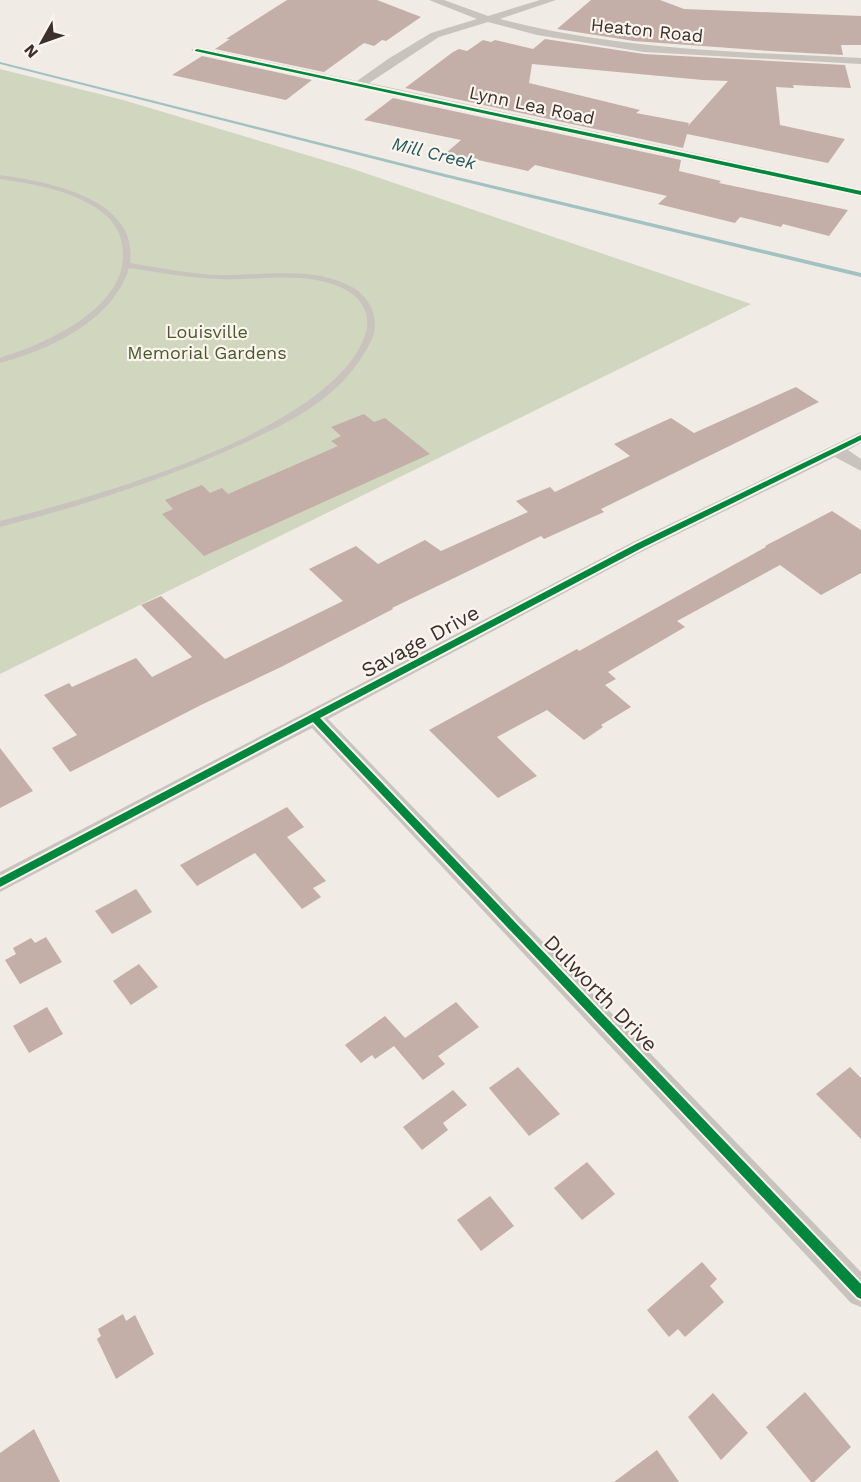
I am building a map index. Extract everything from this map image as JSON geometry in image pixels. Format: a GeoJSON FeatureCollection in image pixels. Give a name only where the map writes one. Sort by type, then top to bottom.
{"type":"FeatureCollection","features":[{"type":"Feature","properties":{"kind":"street","name":"Heaton Road"},"geometry":{"type":"LineString","coordinates":[[434,0],[486,18],[553,34],[650,49],[861,61]]}},
{"type":"Feature","properties":{"kind":"street"},"geometry":{"type":"LineString","coordinates":[[359,85],[392,61],[435,35],[551,0]]}},
{"type":"Feature","properties":{"kind":"street","name":"Lynn Lea Road"},"geometry":{"type":"LineString","coordinates":[[197,50],[861,193]]}},
{"type":"Feature","properties":{"kind":"street","name":"Savage Drive"},"geometry":{"type":"LineString","coordinates":[[0,883],[639,546],[861,437]]}},
{"type":"Feature","properties":{"kind":"street"},"geometry":{"type":"LineString","coordinates":[[836,450],[861,466]]}},
{"type":"Feature","properties":{"kind":"street","name":"Dulworth Drive"},"geometry":{"type":"LineString","coordinates":[[314,717],[861,1293]]}},
{"type":"Feature","properties":{"kind":"lane"},"geometry":{"type":"LineString","coordinates":[[0,177],[59,188],[89,201],[112,218],[124,237],[126,264],[122,278],[109,299],[79,325],[48,342],[0,361]]}},
{"type":"Feature","properties":{"kind":"lane"},"geometry":{"type":"LineString","coordinates":[[0,524],[66,507],[139,482],[215,454],[285,420],[331,389],[354,363],[372,333],[371,311],[360,298],[351,290],[324,280],[219,278],[126,264]]}},
{"type":"Feature","properties":{"kind":"green space","name":"Louisville Memorial Gardens"},"geometry":{"type":"Polygon","coordinates":[[[0,69],[123,100],[350,168],[751,304],[0,674],[0,69]]]}},
{"type":"Feature","properties":{"kind":"building"},"geometry":{"type":"Polygon","coordinates":[[[287,0],[377,0],[421,17],[386,41],[382,40],[374,46],[364,43],[324,72],[215,49],[230,39],[226,39],[287,0]]]}},
{"type":"Feature","properties":{"kind":"building"},"geometry":{"type":"Polygon","coordinates":[[[591,0],[660,0],[684,9],[861,16],[861,45],[841,45],[843,55],[634,41],[557,29],[591,0]]]}},
{"type":"Feature","properties":{"kind":"building"},"geometry":{"type":"Polygon","coordinates":[[[545,39],[644,54],[845,65],[851,88],[793,85],[794,88],[776,87],[780,125],[845,139],[828,163],[687,134],[683,148],[405,88],[453,52],[459,49],[467,51],[483,40],[491,42],[495,40],[533,49],[545,39]],[[532,64],[529,83],[640,110],[636,113],[689,123],[688,126],[728,81],[532,64]]]}},
{"type":"Feature","properties":{"kind":"building"},"geometry":{"type":"Polygon","coordinates":[[[202,56],[312,80],[286,100],[172,75],[202,56]]]}},
{"type":"Feature","properties":{"kind":"building"},"geometry":{"type":"Polygon","coordinates":[[[393,98],[681,160],[679,171],[721,181],[719,183],[848,210],[829,236],[783,224],[781,227],[740,217],[735,223],[658,204],[667,196],[535,165],[528,171],[446,153],[461,140],[364,120],[393,98]]]}},
{"type":"Feature","properties":{"kind":"building"},"geometry":{"type":"Polygon","coordinates":[[[796,387],[819,402],[601,509],[604,512],[544,539],[541,536],[392,608],[281,667],[70,772],[52,748],[77,735],[44,695],[69,683],[72,687],[136,658],[152,677],[192,657],[141,605],[161,596],[225,659],[343,601],[309,569],[356,546],[378,564],[425,540],[441,551],[528,512],[516,501],[550,487],[555,492],[630,456],[614,444],[671,418],[694,433],[796,387]]]}},
{"type":"Feature","properties":{"kind":"building"},"geometry":{"type":"Polygon","coordinates":[[[364,414],[374,422],[385,418],[430,454],[204,556],[162,514],[173,509],[165,500],[202,485],[210,493],[222,488],[228,494],[338,446],[331,441],[341,436],[331,427],[364,414]]]}},
{"type":"Feature","properties":{"kind":"building"},"geometry":{"type":"Polygon","coordinates":[[[832,511],[861,530],[861,573],[821,595],[780,565],[677,621],[685,627],[608,672],[616,679],[605,685],[631,707],[601,725],[603,727],[584,740],[547,710],[497,737],[537,776],[498,798],[429,730],[577,649],[579,651],[765,546],[832,511]]]}},
{"type":"Feature","properties":{"kind":"building"},"geometry":{"type":"Polygon","coordinates":[[[0,748],[33,791],[0,808],[0,748]]]}},
{"type":"Feature","properties":{"kind":"building"},"geometry":{"type":"Polygon","coordinates":[[[287,807],[304,827],[287,837],[326,881],[313,888],[321,897],[302,909],[255,853],[197,886],[180,865],[287,807]]]}},
{"type":"Feature","properties":{"kind":"building"},"geometry":{"type":"Polygon","coordinates":[[[136,889],[152,912],[112,934],[95,911],[136,889]]]}},
{"type":"Feature","properties":{"kind":"building"},"geometry":{"type":"Polygon","coordinates":[[[46,937],[62,962],[20,984],[5,960],[16,954],[13,948],[31,938],[35,943],[46,937]]]}},
{"type":"Feature","properties":{"kind":"building"},"geometry":{"type":"Polygon","coordinates":[[[139,964],[158,987],[131,1005],[113,981],[139,964]]]}},
{"type":"Feature","properties":{"kind":"building"},"geometry":{"type":"Polygon","coordinates":[[[456,1002],[479,1027],[438,1056],[445,1064],[423,1080],[394,1046],[375,1059],[372,1055],[361,1063],[345,1045],[385,1016],[405,1038],[456,1002]]]}},
{"type":"Feature","properties":{"kind":"building"},"geometry":{"type":"Polygon","coordinates":[[[47,1007],[63,1034],[29,1053],[13,1026],[47,1007]]]}},
{"type":"Feature","properties":{"kind":"building"},"geometry":{"type":"Polygon","coordinates":[[[518,1067],[560,1114],[529,1136],[489,1088],[518,1067]]]}},
{"type":"Feature","properties":{"kind":"building"},"geometry":{"type":"Polygon","coordinates":[[[850,1067],[861,1078],[861,1139],[816,1094],[850,1067]]]}},
{"type":"Feature","properties":{"kind":"building"},"geometry":{"type":"Polygon","coordinates":[[[453,1090],[467,1105],[443,1123],[448,1130],[422,1150],[403,1127],[453,1090]]]}},
{"type":"Feature","properties":{"kind":"building"},"geometry":{"type":"Polygon","coordinates":[[[587,1162],[615,1194],[582,1220],[554,1188],[587,1162]]]}},
{"type":"Feature","properties":{"kind":"building"},"geometry":{"type":"Polygon","coordinates":[[[490,1196],[514,1226],[481,1251],[457,1220],[490,1196]]]}},
{"type":"Feature","properties":{"kind":"building"},"geometry":{"type":"Polygon","coordinates":[[[702,1262],[717,1279],[710,1286],[724,1302],[685,1337],[678,1329],[669,1337],[647,1310],[702,1262]]]}},
{"type":"Feature","properties":{"kind":"building"},"geometry":{"type":"Polygon","coordinates":[[[123,1314],[126,1321],[135,1315],[154,1354],[116,1379],[97,1339],[101,1336],[98,1329],[123,1314]]]}},
{"type":"Feature","properties":{"kind":"building"},"geometry":{"type":"Polygon","coordinates":[[[805,1392],[851,1447],[814,1482],[811,1482],[766,1427],[805,1392]]]}},
{"type":"Feature","properties":{"kind":"building"},"geometry":{"type":"Polygon","coordinates":[[[713,1393],[748,1433],[721,1460],[688,1417],[713,1393]]]}},
{"type":"Feature","properties":{"kind":"building"},"geometry":{"type":"Polygon","coordinates":[[[34,1429],[60,1482],[0,1482],[0,1453],[34,1429]]]}},
{"type":"Feature","properties":{"kind":"building"},"geometry":{"type":"Polygon","coordinates":[[[657,1450],[679,1482],[614,1482],[657,1450]]]}},
{"type":"Feature","properties":{"kind":"waterway","name":"Mill Creek"},"geometry":{"type":"LineString","coordinates":[[0,63],[445,175],[861,275]]}},
{"type":"Feature","properties":{"kind":"cycle path"},"geometry":{"type":"LineString","coordinates":[[197,50],[861,193]]}},
{"type":"Feature","properties":{"kind":"cycle path"},"geometry":{"type":"LineString","coordinates":[[0,883],[639,546],[861,437]]}},
{"type":"Feature","properties":{"kind":"cycle path"},"geometry":{"type":"LineString","coordinates":[[314,717],[861,1293]]}}]}
